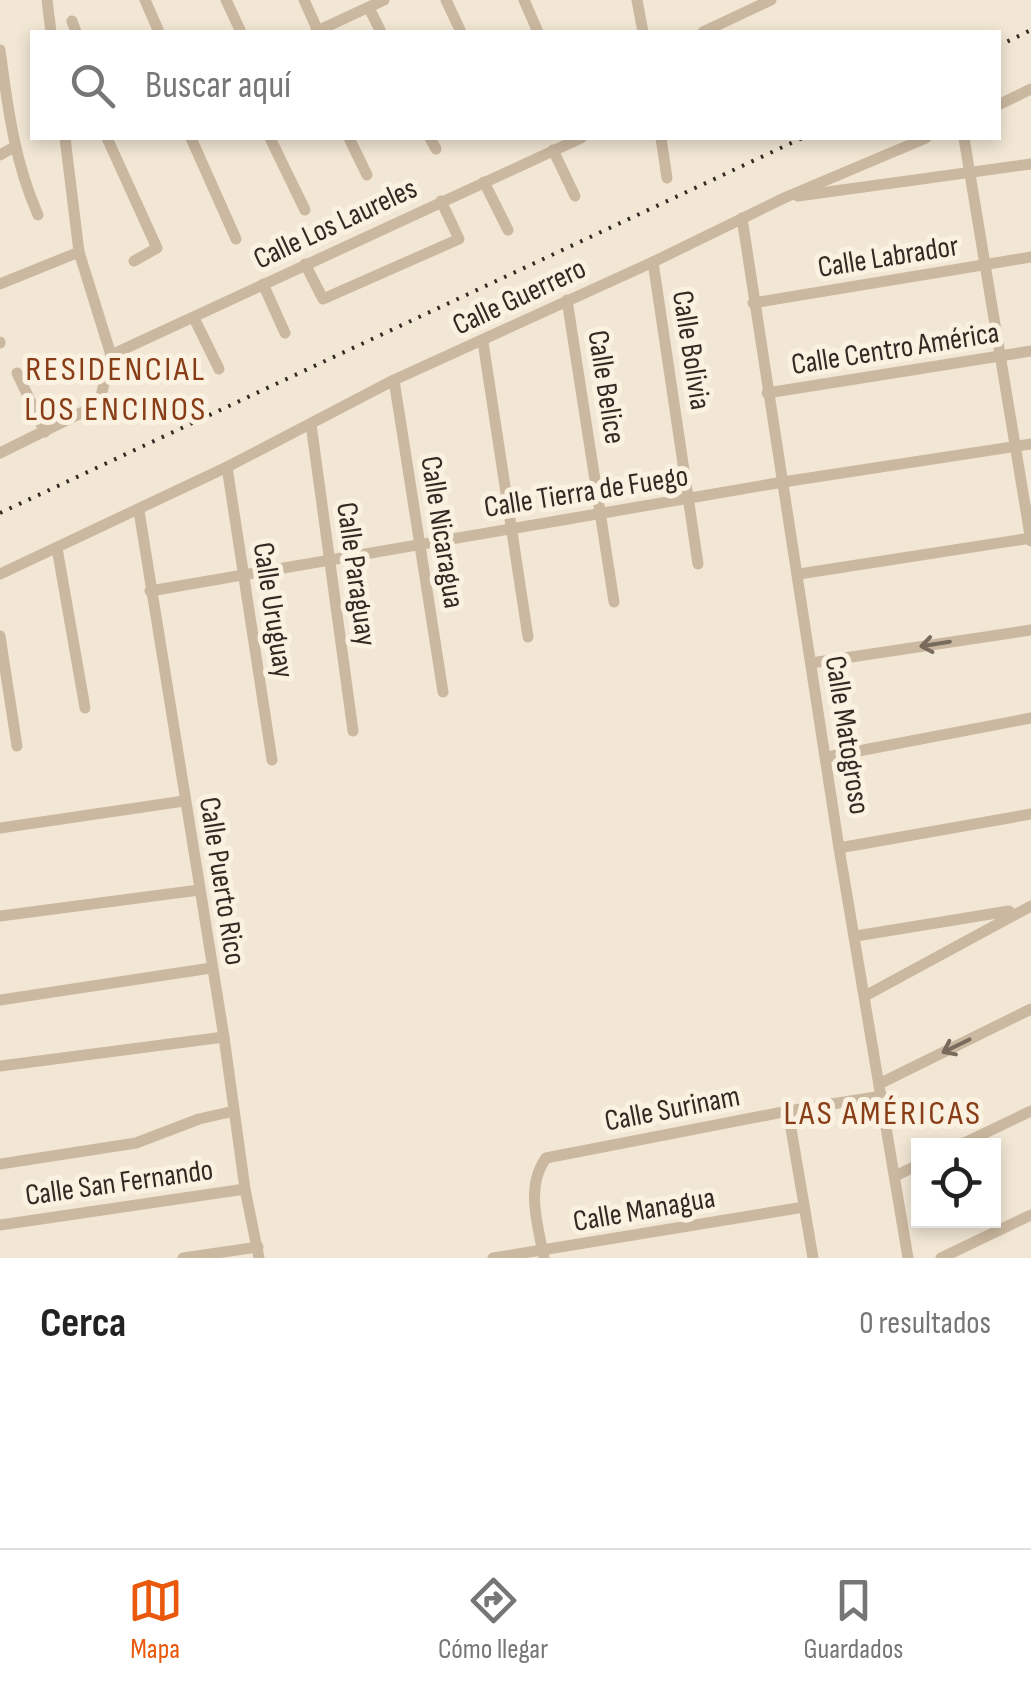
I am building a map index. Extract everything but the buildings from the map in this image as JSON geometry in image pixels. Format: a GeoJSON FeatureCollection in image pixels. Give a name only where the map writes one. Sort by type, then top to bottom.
{"type":"FeatureCollection","features":[{"type":"Feature","properties":{"kind":"street"},"geometry":{"type":"LineString","coordinates":[[47,0],[51,30]]}},
{"type":"Feature","properties":{"kind":"street"},"geometry":{"type":"LineString","coordinates":[[145,0],[158,30]]}},
{"type":"Feature","properties":{"kind":"street"},"geometry":{"type":"LineString","coordinates":[[226,0],[240,30]]}},
{"type":"Feature","properties":{"kind":"street"},"geometry":{"type":"LineString","coordinates":[[304,0],[315,30]]}},
{"type":"Feature","properties":{"kind":"street"},"geometry":{"type":"LineString","coordinates":[[320,30],[384,0]]}},
{"type":"Feature","properties":{"kind":"street"},"geometry":{"type":"LineString","coordinates":[[446,0],[460,30]]}},
{"type":"Feature","properties":{"kind":"street"},"geometry":{"type":"LineString","coordinates":[[524,0],[537,30]]}},
{"type":"Feature","properties":{"kind":"street"},"geometry":{"type":"LineString","coordinates":[[638,0],[643,30]]}},
{"type":"Feature","properties":{"kind":"street"},"geometry":{"type":"LineString","coordinates":[[706,30],[772,0]]}},
{"type":"Feature","properties":{"kind":"street"},"geometry":{"type":"LineString","coordinates":[[369,8],[379,30]]}},
{"type":"Feature","properties":{"kind":"street"},"geometry":{"type":"LineString","coordinates":[[0,50],[20,175],[38,215]]}},
{"type":"Feature","properties":{"kind":"street"},"geometry":{"type":"LineString","coordinates":[[1001,104],[1031,89]]}},
{"type":"Feature","properties":{"kind":"street"},"geometry":{"type":"LineString","coordinates":[[0,453],[98,404],[111,355],[75,252],[65,140]]}},
{"type":"Feature","properties":{"kind":"street"},"geometry":{"type":"LineString","coordinates":[[108,140],[157,248],[134,261]]}},
{"type":"Feature","properties":{"kind":"street"},"geometry":{"type":"LineString","coordinates":[[192,140],[236,239]]}},
{"type":"Feature","properties":{"kind":"street"},"geometry":{"type":"LineString","coordinates":[[271,140],[305,210]]}},
{"type":"Feature","properties":{"kind":"street"},"geometry":{"type":"LineString","coordinates":[[350,140],[368,175]]}},
{"type":"Feature","properties":{"kind":"street","name":"Calle Los Laureles"},"geometry":{"type":"LineString","coordinates":[[111,355],[576,140]]}},
{"type":"Feature","properties":{"kind":"street"},"geometry":{"type":"LineString","coordinates":[[662,140],[667,178]]}},
{"type":"Feature","properties":{"kind":"street","name":"Calle Guerrero"},"geometry":{"type":"LineString","coordinates":[[0,574],[227,468],[394,380],[483,342],[784,198],[921,140]]}},
{"type":"Feature","properties":{"kind":"street"},"geometry":{"type":"LineString","coordinates":[[799,574],[1031,539],[964,140]]}},
{"type":"Feature","properties":{"kind":"street"},"geometry":{"type":"LineString","coordinates":[[0,154],[14,148]]}},
{"type":"Feature","properties":{"kind":"street"},"geometry":{"type":"LineString","coordinates":[[553,150],[575,196]]}},
{"type":"Feature","properties":{"kind":"street"},"geometry":{"type":"LineString","coordinates":[[784,198],[1031,164]]}},
{"type":"Feature","properties":{"kind":"street"},"geometry":{"type":"LineString","coordinates":[[484,182],[508,230]]}},
{"type":"Feature","properties":{"kind":"street"},"geometry":{"type":"LineString","coordinates":[[304,264],[323,300],[425,254],[459,238],[441,201]]}},
{"type":"Feature","properties":{"kind":"street","name":"Calle Matogroso"},"geometry":{"type":"LineString","coordinates":[[742,218],[908,1258]]}},
{"type":"Feature","properties":{"kind":"street"},"geometry":{"type":"LineString","coordinates":[[0,284],[75,252]]}},
{"type":"Feature","properties":{"kind":"street","name":"Calle Labrador"},"geometry":{"type":"LineString","coordinates":[[754,302],[1031,257]]}},
{"type":"Feature","properties":{"kind":"street","name":"Calle Bolivia"},"geometry":{"type":"LineString","coordinates":[[653,262],[698,564]]}},
{"type":"Feature","properties":{"kind":"street"},"geometry":{"type":"LineString","coordinates":[[263,284],[285,333]]}},
{"type":"Feature","properties":{"kind":"street","name":"Calle Belice"},"geometry":{"type":"LineString","coordinates":[[567,300],[614,602]]}},
{"type":"Feature","properties":{"kind":"street"},"geometry":{"type":"LineString","coordinates":[[194,318],[219,369]]}},
{"type":"Feature","properties":{"kind":"street"},"geometry":{"type":"LineString","coordinates":[[483,342],[528,637]]}},
{"type":"Feature","properties":{"kind":"street","name":"Calle Centro América"},"geometry":{"type":"LineString","coordinates":[[767,393],[1031,352]]}},
{"type":"Feature","properties":{"kind":"street"},"geometry":{"type":"LineString","coordinates":[[17,372],[45,432]]}},
{"type":"Feature","properties":{"kind":"street","name":"Calle Nicaragua"},"geometry":{"type":"LineString","coordinates":[[394,380],[443,692]]}},
{"type":"Feature","properties":{"kind":"street","name":"Calle Paraguay"},"geometry":{"type":"LineString","coordinates":[[311,424],[353,731]]}},
{"type":"Feature","properties":{"kind":"street","name":"Calle Tierra de Fuego"},"geometry":{"type":"LineString","coordinates":[[150,591],[783,482],[1031,444]]}},
{"type":"Feature","properties":{"kind":"street","name":"Calle Uruguay"},"geometry":{"type":"LineString","coordinates":[[227,468],[272,760]]}},
{"type":"Feature","properties":{"kind":"street","name":"Calle Puerto Rico"},"geometry":{"type":"LineString","coordinates":[[138,511],[258,1252]]}},
{"type":"Feature","properties":{"kind":"street"},"geometry":{"type":"LineString","coordinates":[[56,548],[85,708]]}},
{"type":"Feature","properties":{"kind":"street"},"geometry":{"type":"LineString","coordinates":[[811,663],[1031,630]]}},
{"type":"Feature","properties":{"kind":"street"},"geometry":{"type":"LineString","coordinates":[[0,636],[16,746]]}},
{"type":"Feature","properties":{"kind":"street"},"geometry":{"type":"LineString","coordinates":[[827,756],[1031,718]]}},
{"type":"Feature","properties":{"kind":"street"},"geometry":{"type":"LineString","coordinates":[[0,828],[184,802]]}},
{"type":"Feature","properties":{"kind":"street"},"geometry":{"type":"LineString","coordinates":[[840,848],[1031,814]]}},
{"type":"Feature","properties":{"kind":"street"},"geometry":{"type":"LineString","coordinates":[[0,916],[198,890]]}},
{"type":"Feature","properties":{"kind":"street"},"geometry":{"type":"LineString","coordinates":[[856,936],[1026,908]]}},
{"type":"Feature","properties":{"kind":"street"},"geometry":{"type":"LineString","coordinates":[[865,996],[1026,908]]}},
{"type":"Feature","properties":{"kind":"street"},"geometry":{"type":"LineString","coordinates":[[0,1000],[211,968]]}},
{"type":"Feature","properties":{"kind":"street","name":"Calle Surinam"},"geometry":{"type":"LineString","coordinates":[[543,1255],[533,1187],[536,1171],[546,1158],[882,1089],[1031,1010]]}},
{"type":"Feature","properties":{"kind":"street"},"geometry":{"type":"LineString","coordinates":[[0,1066],[224,1036]]}},
{"type":"Feature","properties":{"kind":"street"},"geometry":{"type":"LineString","coordinates":[[0,1164],[136,1144],[199,1119],[234,1111]]}},
{"type":"Feature","properties":{"kind":"street"},"geometry":{"type":"LineString","coordinates":[[788,1111],[813,1258]]}},
{"type":"Feature","properties":{"kind":"street"},"geometry":{"type":"LineString","coordinates":[[975,1138],[1031,1111]]}},
{"type":"Feature","properties":{"kind":"street"},"geometry":{"type":"LineString","coordinates":[[895,1176],[911,1168]]}},
{"type":"Feature","properties":{"kind":"street","name":"Calle San Fernando"},"geometry":{"type":"LineString","coordinates":[[0,1225],[245,1189]]}},
{"type":"Feature","properties":{"kind":"street","name":"Calle Managua"},"geometry":{"type":"LineString","coordinates":[[493,1258],[543,1255],[804,1207]]}},
{"type":"Feature","properties":{"kind":"street"},"geometry":{"type":"LineString","coordinates":[[940,1258],[1031,1214]]}},
{"type":"Feature","properties":{"kind":"street"},"geometry":{"type":"LineString","coordinates":[[183,1258],[258,1252]]}},
{"type":"Feature","properties":{"kind":"railway"},"geometry":{"type":"LineString","coordinates":[[1001,45],[1031,30]]}},
{"type":"Feature","properties":{"kind":"railway"},"geometry":{"type":"LineString","coordinates":[[0,513],[798,140]]}},
{"type":"Feature","properties":{"kind":"district","name":"RESIDENCIAL LOS ENCINOS"},"geometry":{"type":"Point","coordinates":[116,388]}},
{"type":"Feature","properties":{"kind":"district","name":"LAS AMÉRICAS"},"geometry":{"type":"Point","coordinates":[883,1112]}}]}
